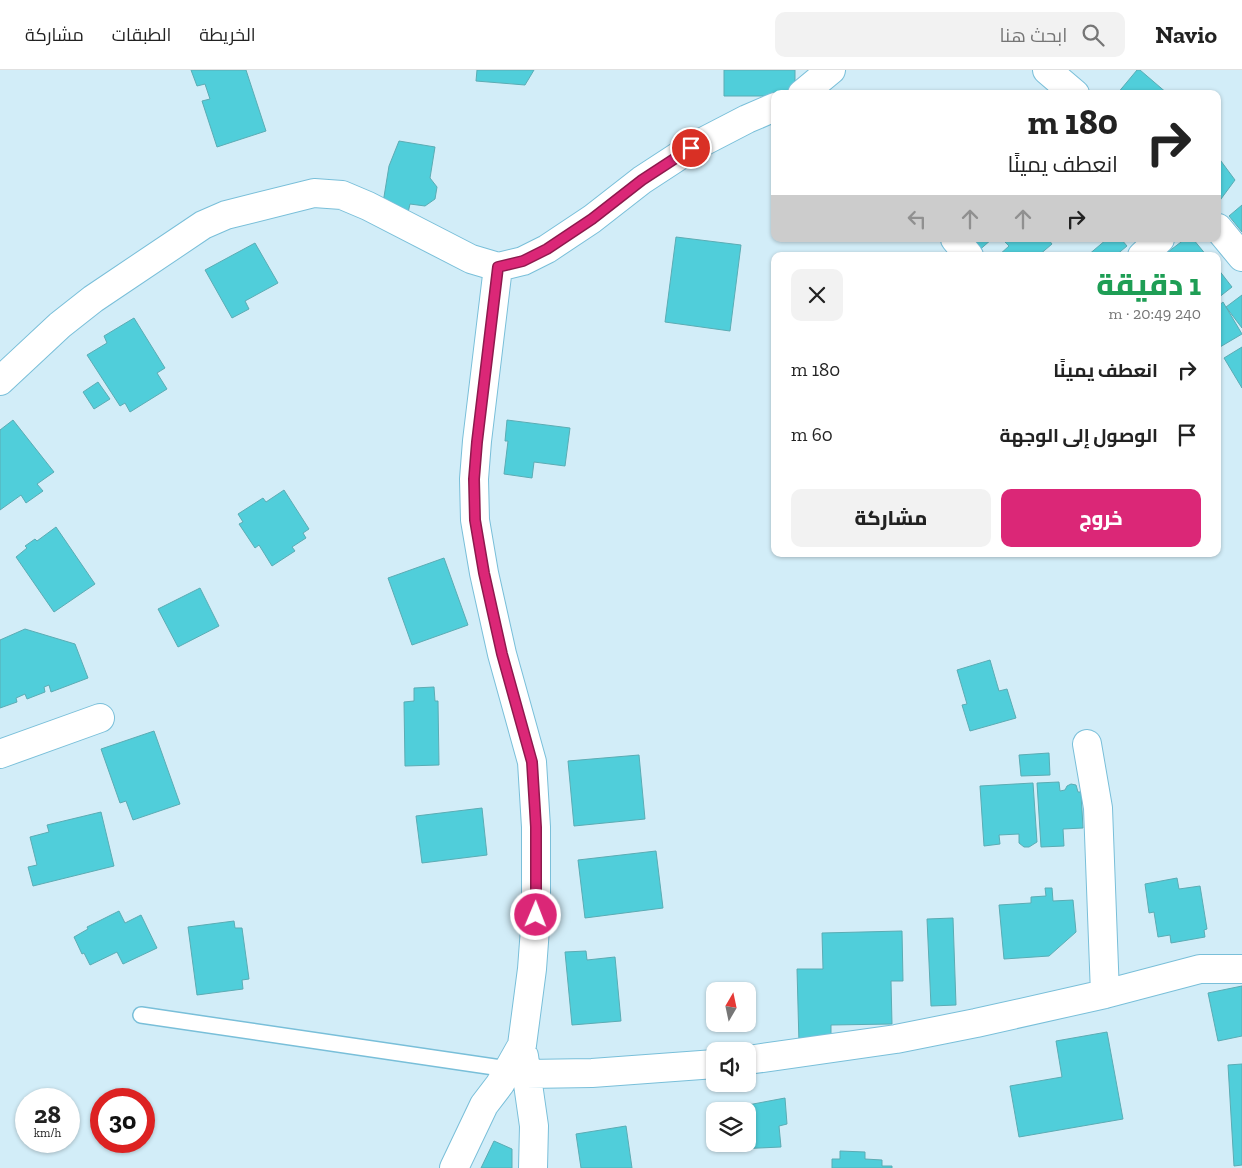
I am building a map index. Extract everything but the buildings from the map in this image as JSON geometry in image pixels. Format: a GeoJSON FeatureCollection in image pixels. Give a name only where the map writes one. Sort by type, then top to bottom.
{"type":"FeatureCollection","features":[{"type":"Feature","properties":{"kind":"street"},"geometry":{"type":"LineString","coordinates":[[807,90],[831,70]]}},
{"type":"Feature","properties":{"kind":"street"},"geometry":{"type":"LineString","coordinates":[[1057,72],[1073,90]]}},
{"type":"Feature","properties":{"kind":"street"},"geometry":{"type":"LineString","coordinates":[[0,381],[60,325],[93,300],[203,224],[226,215],[314,193],[342,195],[368,206],[471,259],[498,267],[523,261],[547,249],[592,219],[642,180],[691,148],[747,118],[771,109]]}},
{"type":"Feature","properties":{"kind":"street"},"geometry":{"type":"LineString","coordinates":[[1221,232],[1242,257]]}},
{"type":"Feature","properties":{"kind":"street"},"geometry":{"type":"LineString","coordinates":[[958,242],[966,252]]}},
{"type":"Feature","properties":{"kind":"street"},"geometry":{"type":"LineString","coordinates":[[1146,252],[1157,242]]}},
{"type":"Feature","properties":{"kind":"street"},"geometry":{"type":"LineString","coordinates":[[498,267],[477,442],[474,479],[475,520],[484,573],[502,654],[532,762],[536,827],[536,915],[532,969],[517,1071],[534,1126],[534,1168]]}},
{"type":"Feature","properties":{"kind":"street"},"geometry":{"type":"LineString","coordinates":[[0,754],[100,718]]}},
{"type":"Feature","properties":{"kind":"street"},"geometry":{"type":"LineString","coordinates":[[1087,744],[1098,808],[1105,994]]}},
{"type":"Feature","properties":{"kind":"street"},"geometry":{"type":"LineString","coordinates":[[756,1059],[896,1039],[1105,994],[1200,969],[1242,969]]}},
{"type":"Feature","properties":{"kind":"street"},"geometry":{"type":"LineString","coordinates":[[454,1168],[484,1105],[517,1071],[592,1073],[706,1065]]}},
{"type":"Feature","properties":{"kind":"lane"},"geometry":{"type":"LineString","coordinates":[[142,1015],[517,1071]]}},
{"type":"Feature","properties":{"kind":"route"},"geometry":{"type":"LineString","coordinates":[[536,915],[536,827],[532,762],[502,654],[484,573],[475,520],[474,479],[477,442],[491,312],[498,267],[523,261],[547,249],[592,219],[642,180],[691,148]]}}]}
